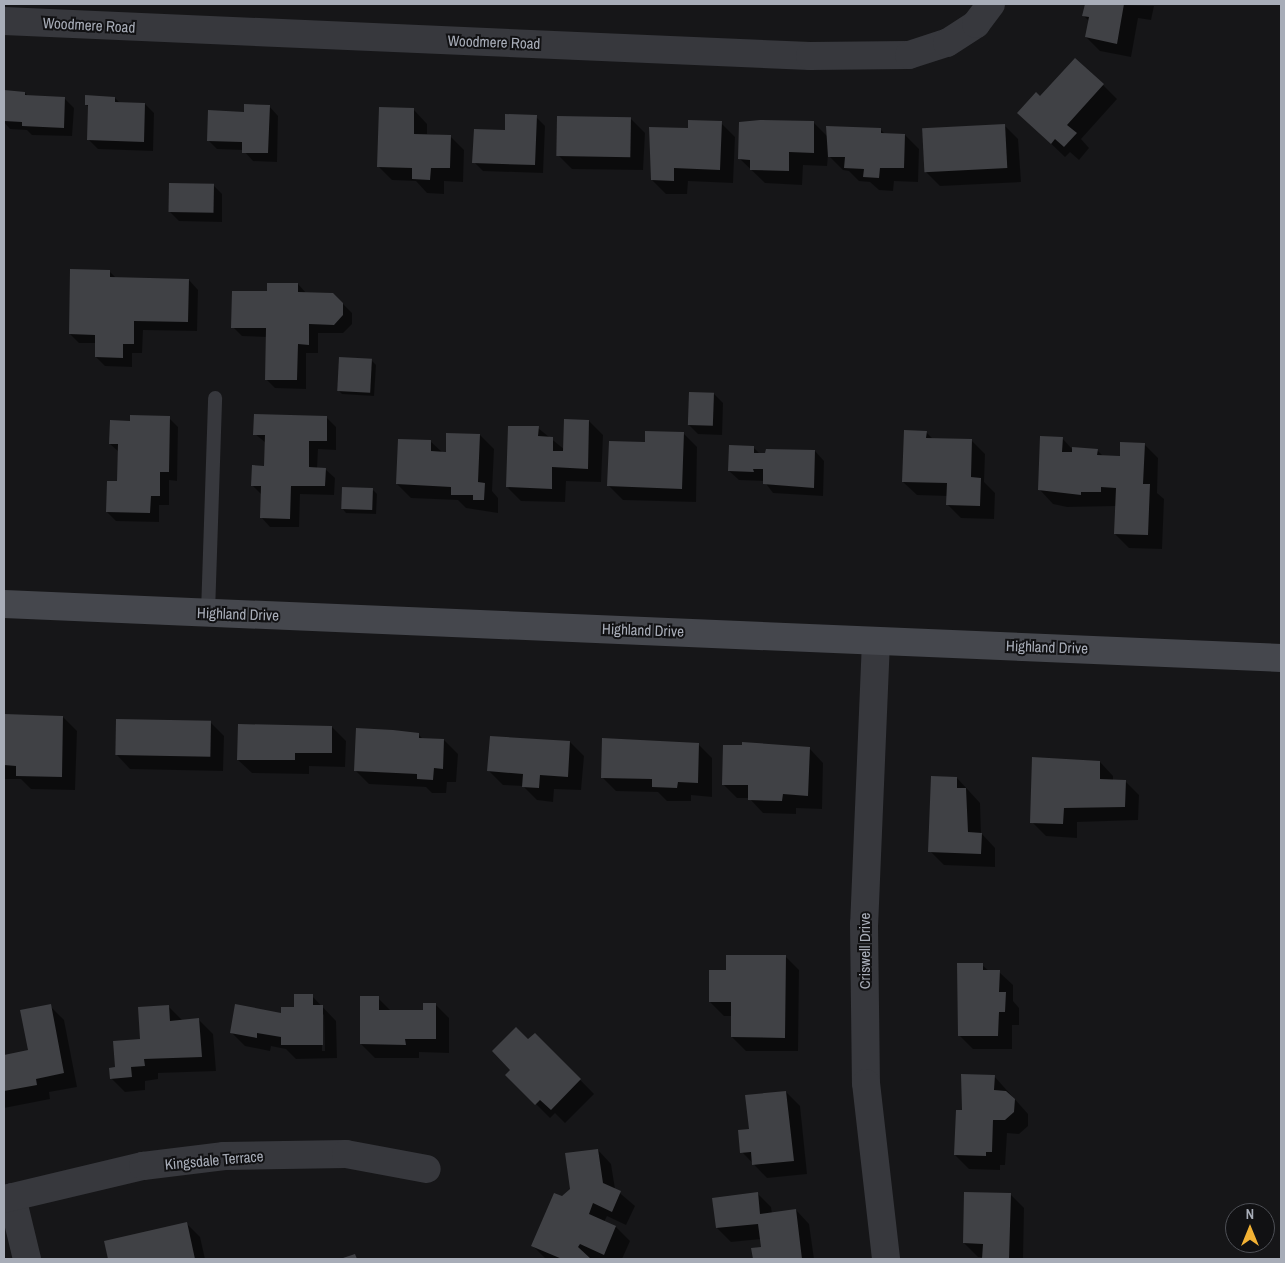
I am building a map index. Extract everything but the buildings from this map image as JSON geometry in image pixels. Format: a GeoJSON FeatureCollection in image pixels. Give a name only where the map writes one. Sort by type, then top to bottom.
{"type":"FeatureCollection","features":[{"type":"Feature","properties":{"kind":"street","name":"Woodmere Road"},"geometry":{"type":"LineString","coordinates":[[4,21],[810,56],[909,55],[947,43],[983,14]]}},
{"type":"Feature","properties":{"kind":"street","name":"Highland Drive"},"geometry":{"type":"LineString","coordinates":[[4,604],[1281,658]]}},
{"type":"Feature","properties":{"kind":"street","name":"Criswell Drive"},"geometry":{"type":"LineString","coordinates":[[876,641],[864,924],[866,1083],[886,1259]]}},
{"type":"Feature","properties":{"kind":"street","name":"Kingsdale Terrace"},"geometry":{"type":"LineString","coordinates":[[8,1198],[143,1166],[224,1156],[346,1154],[427,1169]]}},
{"type":"Feature","properties":{"kind":"street"},"geometry":{"type":"LineString","coordinates":[[8,1198],[28,1259]]}},
{"type":"Feature","properties":{"kind":"lane"},"geometry":{"type":"LineString","coordinates":[[208,613],[215,398]]}}]}
